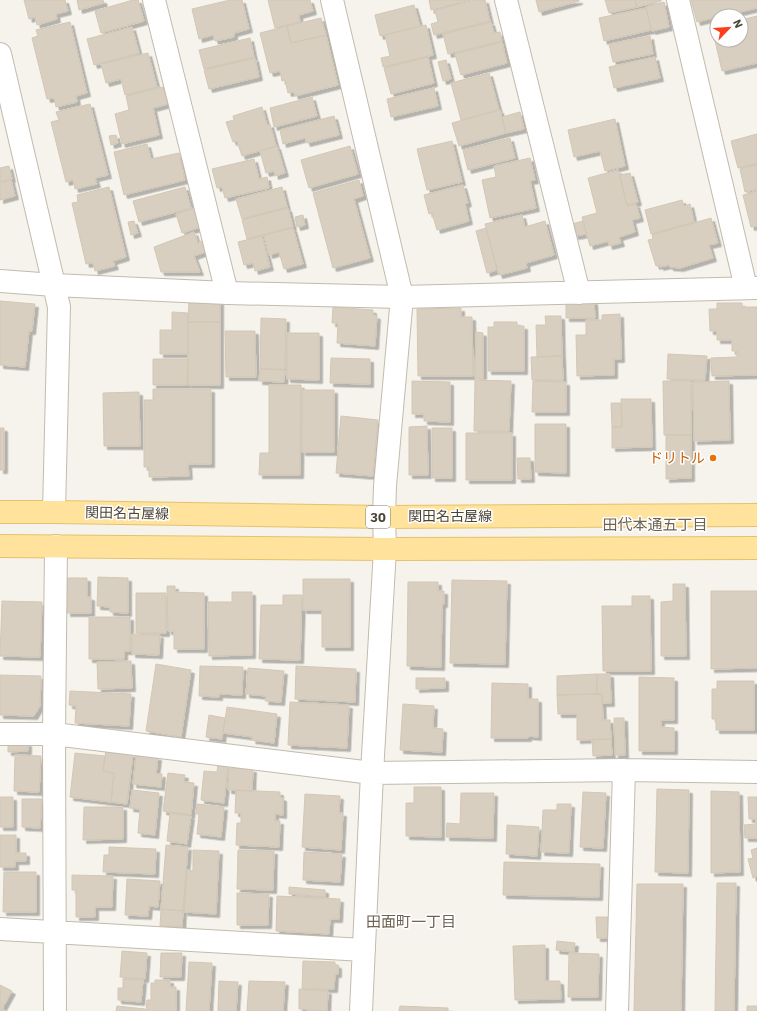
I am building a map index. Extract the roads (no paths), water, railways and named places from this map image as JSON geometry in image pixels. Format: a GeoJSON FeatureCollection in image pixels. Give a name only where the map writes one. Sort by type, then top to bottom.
{"type":"FeatureCollection","features":[{"type":"Feature","properties":{"kind":"main road","name":"関田名古屋線"},"geometry":{"type":"LineString","coordinates":[[0,512],[384,517],[757,515]]}},
{"type":"Feature","properties":{"kind":"main road","name":"30"},"geometry":{"type":"LineString","coordinates":[[0,546],[385,549],[757,548]]}},
{"type":"Feature","properties":{"kind":"street"},"geometry":{"type":"LineString","coordinates":[[154,0],[227,294]]}},
{"type":"Feature","properties":{"kind":"street"},"geometry":{"type":"LineString","coordinates":[[332,0],[402,297],[385,486],[385,549],[372,773],[362,1011]]}},
{"type":"Feature","properties":{"kind":"street"},"geometry":{"type":"LineString","coordinates":[[506,0],[579,292]]}},
{"type":"Feature","properties":{"kind":"street"},"geometry":{"type":"LineString","coordinates":[[0,281],[227,294],[402,297],[751,288],[678,0]]}},
{"type":"Feature","properties":{"kind":"street"},"geometry":{"type":"LineString","coordinates":[[0,54],[59,307],[54,512]]}},
{"type":"Feature","properties":{"kind":"street"},"geometry":{"type":"LineString","coordinates":[[55,1011],[54,734],[56,546]]}},
{"type":"Feature","properties":{"kind":"street"},"geometry":{"type":"LineString","coordinates":[[0,734],[54,734],[372,773],[624,770],[757,772]]}},
{"type":"Feature","properties":{"kind":"street"},"geometry":{"type":"LineString","coordinates":[[617,1011],[624,770]]}},
{"type":"Feature","properties":{"kind":"street"},"geometry":{"type":"LineString","coordinates":[[0,929],[364,950]]}},
{"type":"Feature","properties":{"kind":"place","name":"ドリトル"},"geometry":{"type":"Point","coordinates":[713,458]}},
{"type":"Feature","properties":{"kind":"district","name":"田代本通五丁目"},"geometry":{"type":"Point","coordinates":[655,524]}},
{"type":"Feature","properties":{"kind":"district","name":"田面町一丁目"},"geometry":{"type":"Point","coordinates":[411,921]}}]}
